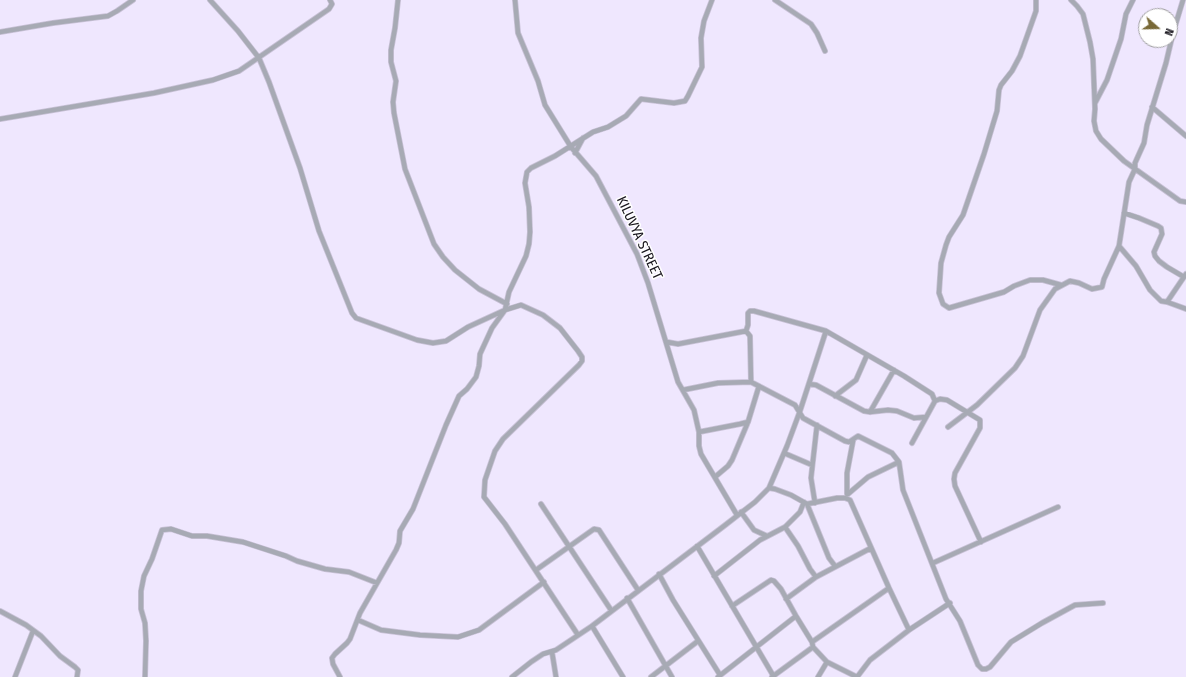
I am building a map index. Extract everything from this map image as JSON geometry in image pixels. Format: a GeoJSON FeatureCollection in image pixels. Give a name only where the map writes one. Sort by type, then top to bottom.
{"type":"FeatureCollection","features":[{"type":"Feature","properties":{"kind":"street"},"geometry":{"type":"LineString","coordinates":[[0,32],[108,16],[133,0]]}},
{"type":"Feature","properties":{"kind":"street"},"geometry":{"type":"LineString","coordinates":[[210,0],[238,31],[259,58],[300,168],[319,230],[352,313],[356,318],[417,340],[433,343],[446,341],[468,327],[506,310],[522,305],[543,315],[560,328],[582,357],[580,366],[503,439],[495,451],[485,480],[484,497],[505,524],[578,635]]}},
{"type":"Feature","properties":{"kind":"street"},"geometry":{"type":"LineString","coordinates":[[0,119],[154,93],[213,80],[239,71],[329,9],[332,4],[330,0]]}},
{"type":"Feature","properties":{"kind":"street"},"geometry":{"type":"LineString","coordinates":[[398,0],[391,50],[391,62],[396,81],[394,102],[396,125],[401,152],[408,176],[434,244],[443,258],[455,270],[479,289],[507,304]]}},
{"type":"Feature","properties":{"kind":"street","name":"KILUVYA STREET"},"geometry":{"type":"LineString","coordinates":[[515,0],[518,33],[538,81],[544,105],[575,153],[596,176],[624,228],[648,282],[678,382],[694,410],[699,432],[699,446],[701,454],[739,513],[754,530],[767,536]]}},
{"type":"Feature","properties":{"kind":"street"},"geometry":{"type":"LineString","coordinates":[[340,677],[332,664],[332,658],[348,643],[360,613],[396,550],[399,543],[400,531],[413,509],[426,473],[457,400],[476,377],[480,354],[484,344],[492,328],[506,310],[509,292],[526,256],[529,244],[529,206],[525,183],[527,172],[531,168],[571,147],[593,132],[608,127],[626,116],[641,99],[674,103],[685,101],[702,67],[701,38],[704,21],[712,0]]}},
{"type":"Feature","properties":{"kind":"street"},"geometry":{"type":"LineString","coordinates":[[774,0],[811,24],[825,51]]}},
{"type":"Feature","properties":{"kind":"street"},"geometry":{"type":"LineString","coordinates":[[1036,0],[1036,10],[1020,56],[999,90],[997,111],[963,215],[949,237],[946,245],[941,263],[939,293],[943,304],[949,308],[1004,292],[1014,286],[1030,280],[1043,280],[1060,285]]}},
{"type":"Feature","properties":{"kind":"street"},"geometry":{"type":"LineString","coordinates":[[1071,0],[1077,3],[1083,14],[1090,42],[1093,59],[1095,104],[1094,121],[1096,131],[1101,139],[1124,161],[1180,201],[1186,202]]}},
{"type":"Feature","properties":{"kind":"street"},"geometry":{"type":"LineString","coordinates":[[1095,104],[1107,80],[1121,39],[1126,14],[1133,0]]}},
{"type":"Feature","properties":{"kind":"street"},"geometry":{"type":"LineString","coordinates":[[948,427],[984,400],[1015,368],[1023,356],[1040,310],[1051,293],[1060,285],[1070,281],[1092,289],[1102,287],[1104,279],[1119,246],[1129,182],[1135,169],[1135,163],[1144,143],[1147,125],[1183,0]]}},
{"type":"Feature","properties":{"kind":"street"},"geometry":{"type":"LineString","coordinates":[[1152,107],[1186,136]]}},
{"type":"Feature","properties":{"kind":"street"},"geometry":{"type":"LineString","coordinates":[[575,153],[583,138]]}},
{"type":"Feature","properties":{"kind":"street"},"geometry":{"type":"LineString","coordinates":[[1124,213],[1161,228],[1162,234],[1154,252],[1159,261],[1185,276],[1167,302]]}},
{"type":"Feature","properties":{"kind":"street"},"geometry":{"type":"LineString","coordinates":[[1119,246],[1136,266],[1157,299],[1186,309]]}},
{"type":"Feature","properties":{"kind":"street"},"geometry":{"type":"LineString","coordinates":[[746,331],[748,325],[748,313],[750,311],[826,331],[930,391],[935,401]]}},
{"type":"Feature","properties":{"kind":"street"},"geometry":{"type":"LineString","coordinates":[[667,342],[678,344],[746,331]]}},
{"type":"Feature","properties":{"kind":"street"},"geometry":{"type":"LineString","coordinates":[[746,331],[750,336],[751,382]]}},
{"type":"Feature","properties":{"kind":"street"},"geometry":{"type":"LineString","coordinates":[[512,677],[543,654],[552,652],[592,626],[611,610],[755,502],[769,488],[800,411],[826,331]]}},
{"type":"Feature","properties":{"kind":"street"},"geometry":{"type":"LineString","coordinates":[[835,396],[856,380],[867,356]]}},
{"type":"Feature","properties":{"kind":"street"},"geometry":{"type":"LineString","coordinates":[[870,412],[894,370]]}},
{"type":"Feature","properties":{"kind":"street"},"geometry":{"type":"LineString","coordinates":[[683,390],[718,383],[751,382],[795,405],[804,418],[845,441],[853,441]]}},
{"type":"Feature","properties":{"kind":"street"},"geometry":{"type":"LineString","coordinates":[[809,384],[816,385],[856,408],[870,412],[888,410],[897,411],[914,418],[926,417]]}},
{"type":"Feature","properties":{"kind":"street"},"geometry":{"type":"LineString","coordinates":[[715,477],[728,466],[732,460],[748,422],[759,386]]}},
{"type":"Feature","properties":{"kind":"street"},"geometry":{"type":"LineString","coordinates":[[912,443],[935,401],[944,399],[980,420],[980,428],[955,473],[954,479],[981,542]]}},
{"type":"Feature","properties":{"kind":"street"},"geometry":{"type":"LineString","coordinates":[[699,432],[748,422]]}},
{"type":"Feature","properties":{"kind":"street"},"geometry":{"type":"LineString","coordinates":[[815,503],[811,478],[817,425]]}},
{"type":"Feature","properties":{"kind":"street"},"geometry":{"type":"LineString","coordinates":[[909,630],[852,503],[847,496],[847,473],[853,441],[858,436],[892,453],[898,462],[903,490],[946,599],[950,603],[960,622],[978,665],[982,669],[990,667],[1011,642],[1042,623],[1075,605],[1103,603]]}},
{"type":"Feature","properties":{"kind":"street"},"geometry":{"type":"LineString","coordinates":[[784,453],[812,465]]}},
{"type":"Feature","properties":{"kind":"street"},"geometry":{"type":"LineString","coordinates":[[769,488],[791,495],[806,503],[815,503],[847,496],[868,477],[898,462]]}},
{"type":"Feature","properties":{"kind":"street"},"geometry":{"type":"LineString","coordinates":[[714,576],[767,536],[785,527],[800,512],[806,503]]}},
{"type":"Feature","properties":{"kind":"street"},"geometry":{"type":"LineString","coordinates":[[806,503],[829,558],[835,566]]}},
{"type":"Feature","properties":{"kind":"street"},"geometry":{"type":"LineString","coordinates":[[541,504],[611,610]]}},
{"type":"Feature","properties":{"kind":"street"},"geometry":{"type":"LineString","coordinates":[[933,563],[1058,507]]}},
{"type":"Feature","properties":{"kind":"street"},"geometry":{"type":"LineString","coordinates":[[785,527],[816,577]]}},
{"type":"Feature","properties":{"kind":"street"},"geometry":{"type":"LineString","coordinates":[[536,570],[594,528],[599,530],[638,590]]}},
{"type":"Feature","properties":{"kind":"street"},"geometry":{"type":"LineString","coordinates":[[145,677],[146,641],[145,623],[141,609],[141,591],[144,576],[152,559],[162,530],[172,529],[192,536],[207,536],[243,542],[325,570],[349,572],[377,583]]}},
{"type":"Feature","properties":{"kind":"street"},"geometry":{"type":"LineString","coordinates":[[697,546],[773,677],[813,644],[889,588]]}},
{"type":"Feature","properties":{"kind":"street"},"geometry":{"type":"LineString","coordinates":[[786,599],[816,577],[871,548]]}},
{"type":"Feature","properties":{"kind":"street"},"geometry":{"type":"LineString","coordinates":[[659,574],[719,676],[796,616]]}},
{"type":"Feature","properties":{"kind":"street"},"geometry":{"type":"LineString","coordinates":[[732,606],[771,580],[774,581],[813,644],[827,662],[857,677],[870,660],[909,630],[950,603]]}},
{"type":"Feature","properties":{"kind":"street"},"geometry":{"type":"LineString","coordinates":[[358,620],[381,630],[420,635],[458,637],[479,630],[544,582]]}},
{"type":"Feature","properties":{"kind":"street"},"geometry":{"type":"LineString","coordinates":[[627,598],[672,677]]}},
{"type":"Feature","properties":{"kind":"street"},"geometry":{"type":"LineString","coordinates":[[0,611],[26,625],[41,636],[60,656],[78,670],[77,677]]}},
{"type":"Feature","properties":{"kind":"street"},"geometry":{"type":"LineString","coordinates":[[592,626],[623,677]]}},
{"type":"Feature","properties":{"kind":"street"},"geometry":{"type":"LineString","coordinates":[[15,677],[33,631]]}},
{"type":"Feature","properties":{"kind":"street"},"geometry":{"type":"LineString","coordinates":[[651,677],[698,641]]}},
{"type":"Feature","properties":{"kind":"street"},"geometry":{"type":"LineString","coordinates":[[552,652],[556,677]]}},
{"type":"Feature","properties":{"kind":"street"},"geometry":{"type":"LineString","coordinates":[[818,677],[827,662]]}}]}
